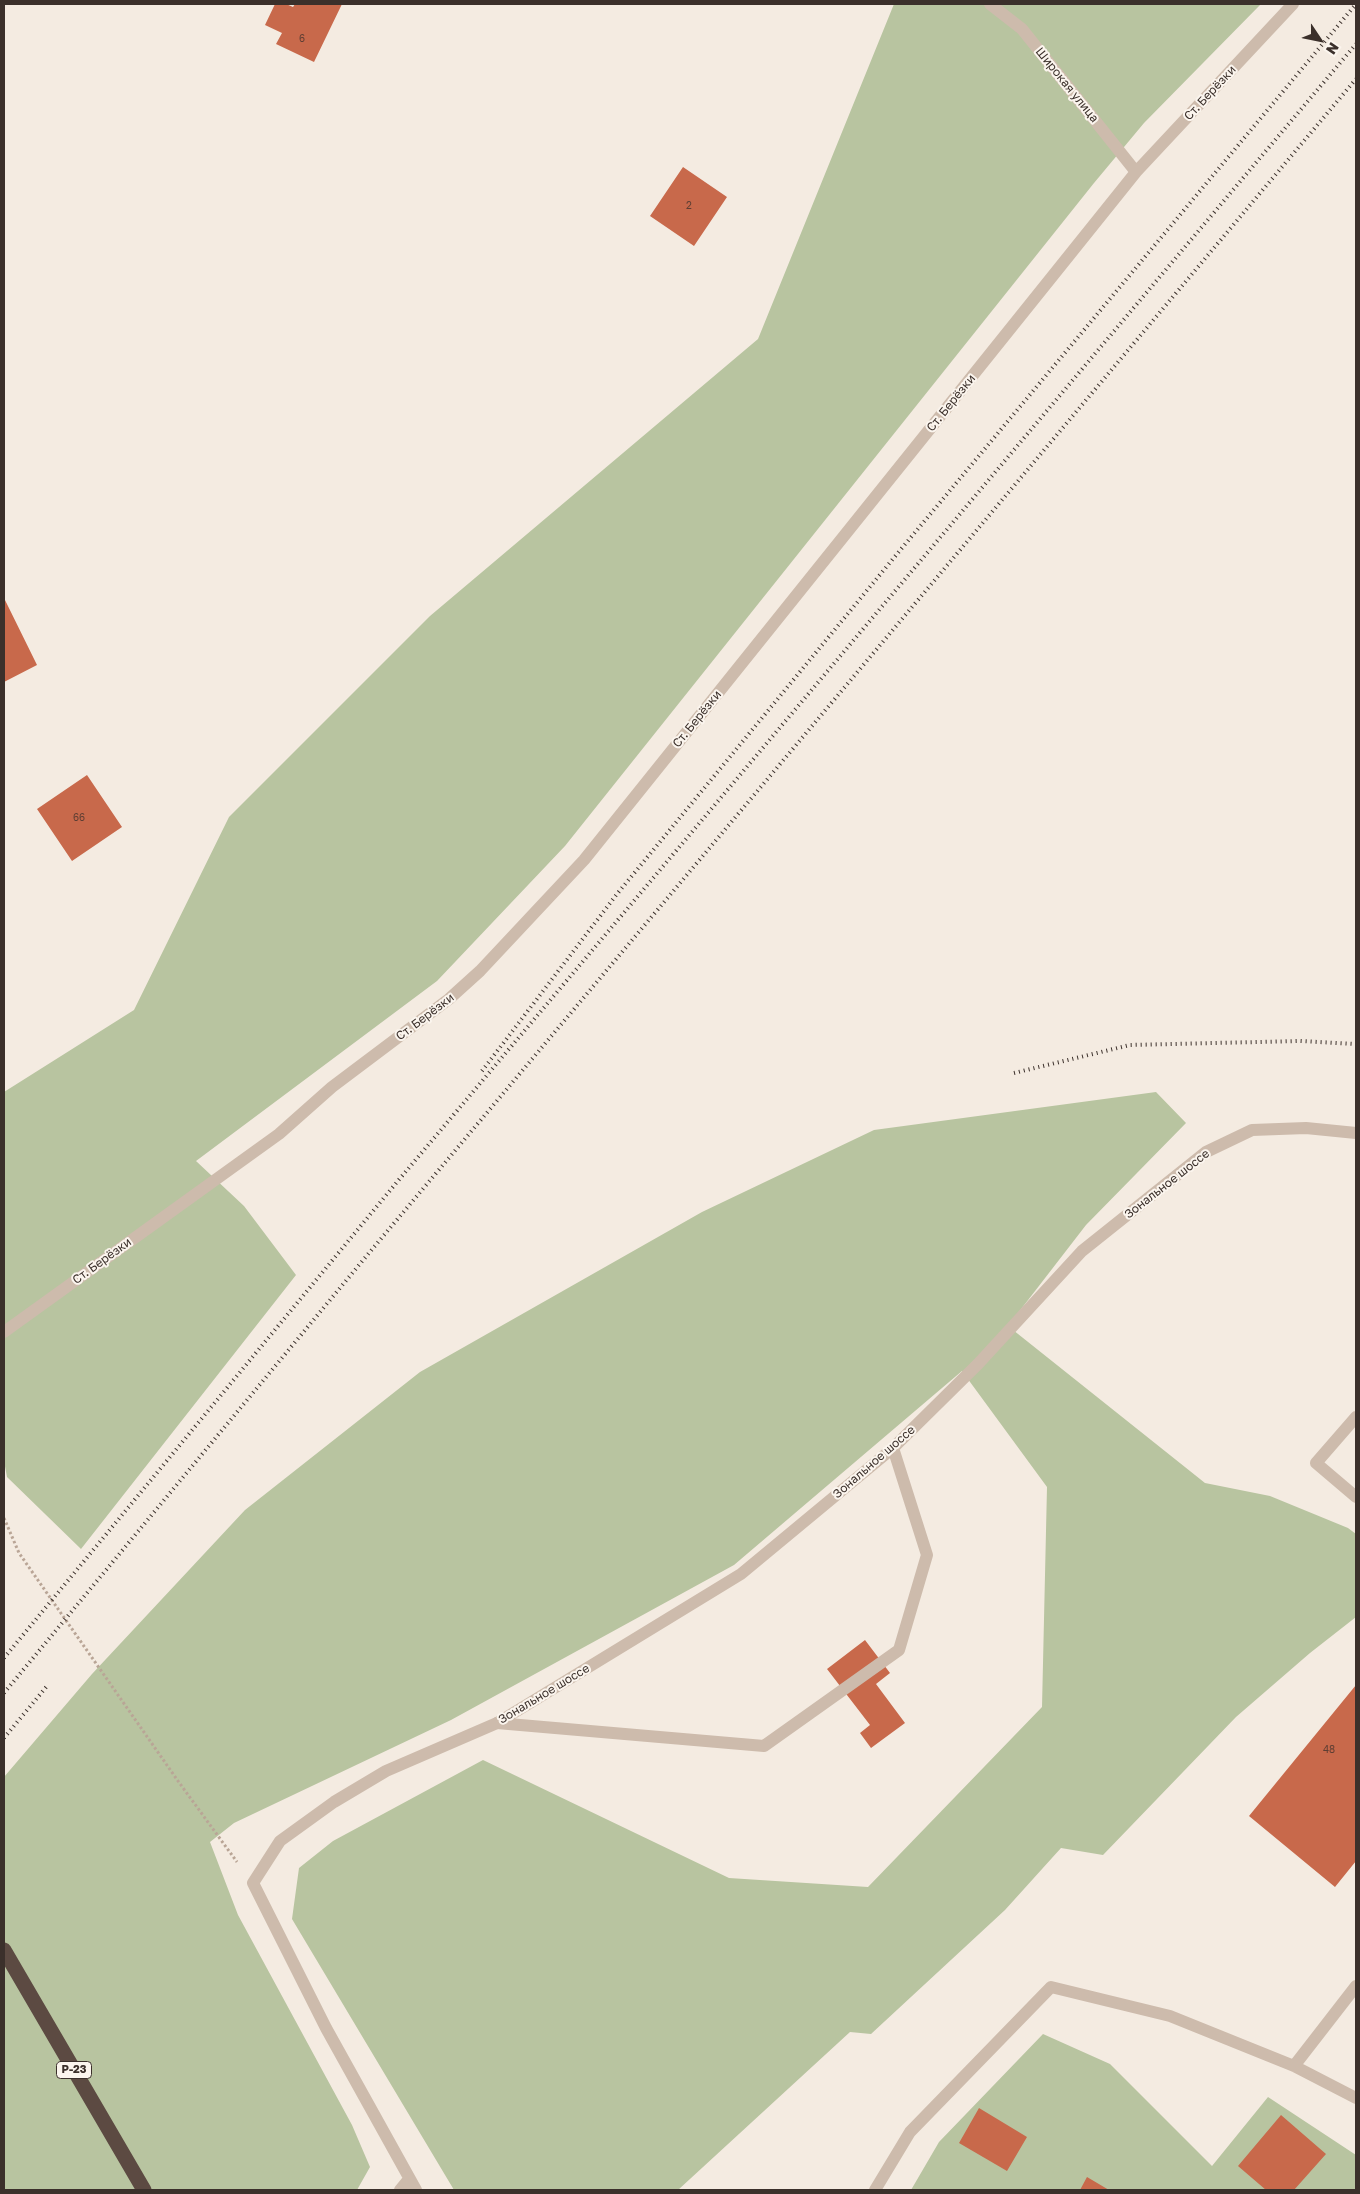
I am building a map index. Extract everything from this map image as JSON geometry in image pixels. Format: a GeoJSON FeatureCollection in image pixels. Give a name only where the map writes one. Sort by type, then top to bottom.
{"type":"FeatureCollection","features":[{"type":"Feature","properties":{"kind":"highway","name":"Р-23"},"geometry":{"type":"LineString","coordinates":[[4,1950],[144,2190]]}},
{"type":"Feature","properties":{"kind":"street","name":"Широкая улица"},"geometry":{"type":"LineString","coordinates":[[990,4],[1022,29],[1136,172]]}},
{"type":"Feature","properties":{"kind":"street","name":"Ст. Берёзки"},"geometry":{"type":"LineString","coordinates":[[4,1332],[279,1134],[332,1087],[449,999],[480,971],[584,860],[1136,172],[1293,4]]}},
{"type":"Feature","properties":{"kind":"street","name":"Зональное шоссе"},"geometry":{"type":"LineString","coordinates":[[253,1883],[280,1841],[334,1802],[386,1771],[497,1723],[741,1574],[893,1448],[978,1364],[1082,1251],[1206,1152],[1252,1130],[1306,1128],[1356,1133]]}},
{"type":"Feature","properties":{"kind":"street"},"geometry":{"type":"LineString","coordinates":[[1356,1417],[1316,1463],[1356,1497]]}},
{"type":"Feature","properties":{"kind":"street"},"geometry":{"type":"LineString","coordinates":[[497,1723],[764,1746],[899,1650],[927,1555],[893,1448]]}},
{"type":"Feature","properties":{"kind":"street"},"geometry":{"type":"LineString","coordinates":[[253,1883],[326,2028],[416,2190]]}},
{"type":"Feature","properties":{"kind":"street"},"geometry":{"type":"LineString","coordinates":[[1294,2066],[1356,1986]]}},
{"type":"Feature","properties":{"kind":"street"},"geometry":{"type":"LineString","coordinates":[[875,2190],[910,2132],[1051,1987],[1170,2016],[1294,2066],[1356,2098]]}},
{"type":"Feature","properties":{"kind":"street"},"geometry":{"type":"LineString","coordinates":[[400,2190],[409,2179]]}},
{"type":"Feature","properties":{"kind":"path"},"geometry":{"type":"LineString","coordinates":[[4,1518],[19,1553],[178,1781],[253,1883]]}},
{"type":"Feature","properties":{"kind":"green space"},"geometry":{"type":"Polygon","coordinates":[[[894,4],[1261,4],[1144,123],[1094,183],[565,846],[437,981],[196,1161],[244,1206],[296,1275],[81,1549],[7,1477],[4,1461],[4,1092],[134,1010],[229,817],[430,616],[758,339],[894,4]]]}},
{"type":"Feature","properties":{"kind":"green space"},"geometry":{"type":"Polygon","coordinates":[[[1156,1092],[1186,1123],[1086,1225],[1008,1326],[1205,1483],[1270,1496],[1348,1528],[1356,1534],[1356,1617],[1310,1653],[1236,1717],[1103,1855],[1061,1848],[1005,1910],[871,2034],[850,2032],[678,2190],[454,2190],[292,1919],[299,1868],[333,1841],[483,1760],[729,1878],[868,1887],[1042,1707],[1047,1487],[962,1371],[734,1565],[451,1720],[234,1823],[210,1842],[238,1915],[352,2125],[370,2167],[357,2190],[4,2190],[4,1777],[92,1674],[245,1510],[420,1372],[702,1212],[874,1130],[1156,1092]]]}},
{"type":"Feature","properties":{"kind":"green space"},"geometry":{"type":"Polygon","coordinates":[[[1043,2034],[1110,2064],[1212,2166],[1268,2097],[1356,2155],[1356,2190],[911,2190],[939,2142],[1043,2034]]]}},
{"type":"Feature","properties":{"kind":"building"},"geometry":{"type":"Polygon","coordinates":[[[275,4],[286,4],[293,7],[295,4],[342,4],[314,62],[276,44],[282,33],[265,25],[275,4]]]}},
{"type":"Feature","properties":{"kind":"building"},"geometry":{"type":"Polygon","coordinates":[[[683,167],[727,197],[694,246],[650,216],[683,167]]]}},
{"type":"Feature","properties":{"kind":"building"},"geometry":{"type":"Polygon","coordinates":[[[4,598],[37,665],[4,682],[4,598]]]}},
{"type":"Feature","properties":{"kind":"building"},"geometry":{"type":"Polygon","coordinates":[[[87,775],[122,827],[72,861],[37,809],[87,775]]]}},
{"type":"Feature","properties":{"kind":"building"},"geometry":{"type":"Polygon","coordinates":[[[865,1640],[890,1673],[876,1684],[905,1723],[871,1748],[860,1733],[870,1725],[827,1669],[865,1640]]]}},
{"type":"Feature","properties":{"kind":"building"},"geometry":{"type":"Polygon","coordinates":[[[1356,1685],[1356,1861],[1335,1887],[1249,1816],[1356,1685]]]}},
{"type":"Feature","properties":{"kind":"building"},"geometry":{"type":"Polygon","coordinates":[[[979,2108],[1027,2137],[1007,2171],[959,2143],[979,2108]]]}},
{"type":"Feature","properties":{"kind":"building"},"geometry":{"type":"Polygon","coordinates":[[[1281,2115],[1326,2154],[1294,2190],[1266,2190],[1238,2166],[1281,2115]]]}},
{"type":"Feature","properties":{"kind":"building"},"geometry":{"type":"Polygon","coordinates":[[[1087,2177],[1109,2190],[1080,2190],[1087,2177]]]}},
{"type":"Feature","properties":{"kind":"railway"},"geometry":{"type":"LineString","coordinates":[[482,1071],[617,894],[897,554],[1356,4]]}},
{"type":"Feature","properties":{"kind":"railway"},"geometry":{"type":"LineString","coordinates":[[4,1658],[397,1182],[1356,44]]}},
{"type":"Feature","properties":{"kind":"railway"},"geometry":{"type":"LineString","coordinates":[[4,1693],[369,1253],[1356,79]]}},
{"type":"Feature","properties":{"kind":"railway"},"geometry":{"type":"LineString","coordinates":[[1014,1073],[1130,1045],[1300,1041],[1356,1044]]}},
{"type":"Feature","properties":{"kind":"railway"},"geometry":{"type":"LineString","coordinates":[[4,1738],[47,1686]]}}]}
